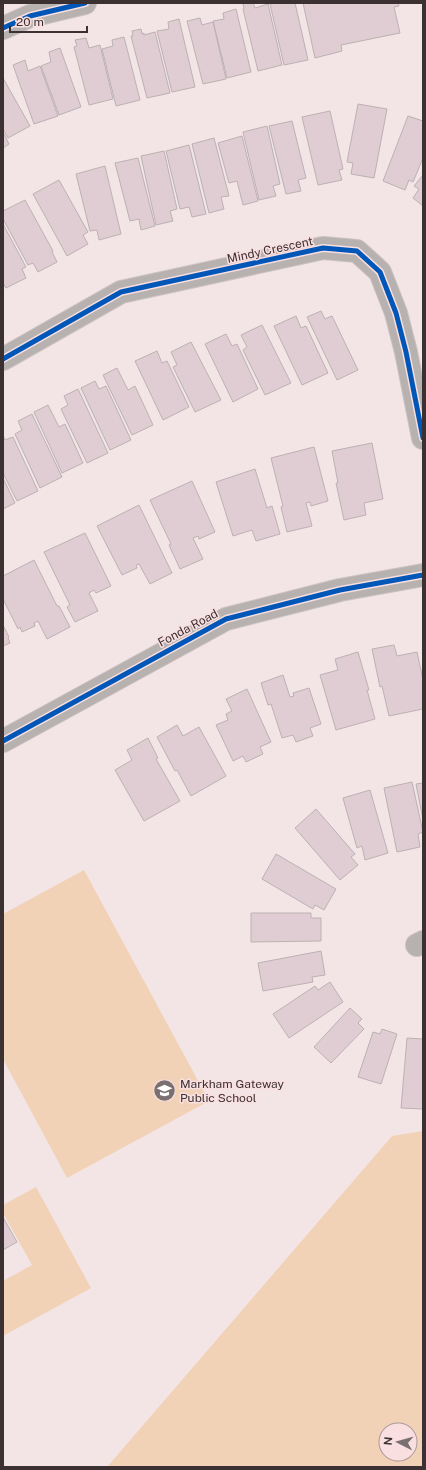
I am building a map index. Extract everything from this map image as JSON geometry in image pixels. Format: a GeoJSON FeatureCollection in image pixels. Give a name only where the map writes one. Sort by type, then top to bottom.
{"type":"FeatureCollection","features":[{"type":"Feature","properties":{"kind":"street"},"geometry":{"type":"LineString","coordinates":[[3,28],[30,16],[85,3]]}},
{"type":"Feature","properties":{"kind":"street","name":"Mindy Crescent"},"geometry":{"type":"LineString","coordinates":[[3,358],[121,292],[323,248],[357,251],[380,272],[396,313],[406,352],[423,438]]}},
{"type":"Feature","properties":{"kind":"street","name":"Fonda Road"},"geometry":{"type":"LineString","coordinates":[[3,741],[226,619],[340,590],[423,575]]}},
{"type":"Feature","properties":{"kind":"shaded area"},"geometry":{"type":"Polygon","coordinates":[[[84,870],[209,1101],[67,1178],[3,1059],[3,914],[84,870]]]}},
{"type":"Feature","properties":{"kind":"shaded area"},"geometry":{"type":"Polygon","coordinates":[[[423,1131],[423,1467],[107,1467],[392,1136],[423,1131]]]}},
{"type":"Feature","properties":{"kind":"shaded area"},"geometry":{"type":"Polygon","coordinates":[[[36,1187],[91,1288],[3,1336],[3,1281],[32,1265],[3,1213],[3,1205],[36,1187]]]}},
{"type":"Feature","properties":{"kind":"building"},"geometry":{"type":"Polygon","coordinates":[[[253,3],[255,8],[268,4],[282,65],[258,71],[243,9],[243,4],[253,3]]]}},
{"type":"Feature","properties":{"kind":"building"},"geometry":{"type":"Polygon","coordinates":[[[295,3],[308,60],[284,65],[270,4],[295,3]]]}},
{"type":"Feature","properties":{"kind":"building"},"geometry":{"type":"Polygon","coordinates":[[[303,3],[398,3],[399,6],[394,7],[400,33],[341,45],[342,51],[315,58],[303,3]]]}},
{"type":"Feature","properties":{"kind":"building"},"geometry":{"type":"Polygon","coordinates":[[[236,9],[251,72],[227,78],[213,21],[224,19],[223,13],[236,9]]]}},
{"type":"Feature","properties":{"kind":"building"},"geometry":{"type":"Polygon","coordinates":[[[200,18],[202,25],[213,22],[226,79],[203,84],[187,21],[200,18]]]}},
{"type":"Feature","properties":{"kind":"building"},"geometry":{"type":"Polygon","coordinates":[[[179,19],[195,87],[172,92],[157,31],[169,29],[168,22],[179,19]]]}},
{"type":"Feature","properties":{"kind":"building"},"geometry":{"type":"Polygon","coordinates":[[[141,29],[142,34],[144,33],[144,35],[155,32],[170,93],[147,98],[131,36],[133,36],[132,31],[141,29]]]}},
{"type":"Feature","properties":{"kind":"building"},"geometry":{"type":"Polygon","coordinates":[[[124,37],[140,100],[116,106],[102,49],[113,46],[112,40],[124,37]]]}},
{"type":"Feature","properties":{"kind":"building"},"geometry":{"type":"Polygon","coordinates":[[[86,38],[89,48],[100,45],[113,99],[89,105],[74,47],[77,46],[75,40],[86,38]]]}},
{"type":"Feature","properties":{"kind":"building"},"geometry":{"type":"Polygon","coordinates":[[[60,48],[81,107],[59,115],[41,66],[51,62],[49,52],[60,48]]]}},
{"type":"Feature","properties":{"kind":"building"},"geometry":{"type":"Polygon","coordinates":[[[25,60],[28,71],[40,66],[58,116],[34,124],[13,65],[25,60]]]}},
{"type":"Feature","properties":{"kind":"building"},"geometry":{"type":"Polygon","coordinates":[[[3,78],[30,126],[8,138],[3,129],[3,78]]]}},
{"type":"Feature","properties":{"kind":"building"},"geometry":{"type":"Polygon","coordinates":[[[358,104],[387,109],[374,178],[351,174],[353,163],[347,162],[358,104]]]}},
{"type":"Feature","properties":{"kind":"building"},"geometry":{"type":"Polygon","coordinates":[[[330,111],[343,169],[339,170],[342,180],[318,185],[302,117],[330,111]]]}},
{"type":"Feature","properties":{"kind":"building"},"geometry":{"type":"Polygon","coordinates":[[[408,116],[423,121],[423,158],[413,182],[409,180],[405,190],[383,181],[408,116]]]}},
{"type":"Feature","properties":{"kind":"building"},"geometry":{"type":"Polygon","coordinates":[[[292,121],[306,178],[298,180],[301,191],[286,194],[269,126],[292,121]]]}},
{"type":"Feature","properties":{"kind":"building"},"geometry":{"type":"Polygon","coordinates":[[[267,126],[280,184],[273,186],[276,196],[259,200],[243,132],[267,126]]]}},
{"type":"Feature","properties":{"kind":"building"},"geometry":{"type":"Polygon","coordinates":[[[3,132],[9,144],[3,148],[3,132]]]}},
{"type":"Feature","properties":{"kind":"building"},"geometry":{"type":"Polygon","coordinates":[[[242,136],[258,201],[243,205],[237,181],[229,183],[218,143],[242,136]]]}},
{"type":"Feature","properties":{"kind":"building"},"geometry":{"type":"Polygon","coordinates":[[[214,138],[229,196],[221,197],[224,209],[209,213],[192,144],[214,138]]]}},
{"type":"Feature","properties":{"kind":"building"},"geometry":{"type":"Polygon","coordinates":[[[189,145],[206,214],[192,217],[189,207],[180,209],[166,151],[189,145]]]}},
{"type":"Feature","properties":{"kind":"building"},"geometry":{"type":"Polygon","coordinates":[[[164,151],[177,209],[170,211],[173,221],[156,225],[141,156],[164,151]]]}},
{"type":"Feature","properties":{"kind":"building"},"geometry":{"type":"Polygon","coordinates":[[[138,158],[155,226],[141,230],[139,219],[130,221],[115,163],[138,158]]]}},
{"type":"Feature","properties":{"kind":"building"},"geometry":{"type":"Polygon","coordinates":[[[105,166],[121,234],[99,240],[97,230],[90,231],[76,174],[105,166]]]}},
{"type":"Feature","properties":{"kind":"building"},"geometry":{"type":"Polygon","coordinates":[[[423,175],[423,206],[413,198],[419,189],[414,186],[423,175]]]}},
{"type":"Feature","properties":{"kind":"building"},"geometry":{"type":"Polygon","coordinates":[[[59,180],[88,232],[83,235],[88,244],[67,256],[33,194],[59,180]]]}},
{"type":"Feature","properties":{"kind":"building"},"geometry":{"type":"Polygon","coordinates":[[[25,200],[53,251],[52,252],[57,262],[38,272],[33,263],[28,265],[3,219],[3,211],[25,200]]]}},
{"type":"Feature","properties":{"kind":"building"},"geometry":{"type":"Polygon","coordinates":[[[3,224],[26,267],[22,269],[26,278],[6,288],[3,283],[3,224]]]}},
{"type":"Feature","properties":{"kind":"building"},"geometry":{"type":"Polygon","coordinates":[[[321,311],[325,319],[332,316],[358,370],[337,380],[307,317],[321,311]]]}},
{"type":"Feature","properties":{"kind":"building"},"geometry":{"type":"Polygon","coordinates":[[[296,316],[301,328],[306,326],[328,373],[302,385],[274,326],[296,316]]]}},
{"type":"Feature","properties":{"kind":"building"},"geometry":{"type":"Polygon","coordinates":[[[262,325],[291,383],[265,395],[243,350],[247,347],[241,335],[262,325]]]}},
{"type":"Feature","properties":{"kind":"building"},"geometry":{"type":"Polygon","coordinates":[[[226,334],[232,346],[237,344],[258,389],[233,402],[205,344],[226,334]]]}},
{"type":"Feature","properties":{"kind":"building"},"geometry":{"type":"Polygon","coordinates":[[[191,342],[221,400],[195,412],[173,367],[177,365],[171,352],[191,342]]]}},
{"type":"Feature","properties":{"kind":"building"},"geometry":{"type":"Polygon","coordinates":[[[157,351],[162,363],[167,361],[189,407],[163,420],[135,361],[157,351]]]}},
{"type":"Feature","properties":{"kind":"building"},"geometry":{"type":"Polygon","coordinates":[[[117,368],[128,390],[135,386],[153,425],[132,435],[103,375],[117,368]]]}},
{"type":"Feature","properties":{"kind":"building"},"geometry":{"type":"Polygon","coordinates":[[[95,381],[99,389],[106,386],[131,440],[110,450],[81,388],[95,381]]]}},
{"type":"Feature","properties":{"kind":"building"},"geometry":{"type":"Polygon","coordinates":[[[78,389],[108,453],[87,463],[61,409],[68,405],[64,396],[78,389]]]}},
{"type":"Feature","properties":{"kind":"building"},"geometry":{"type":"Polygon","coordinates":[[[48,405],[59,427],[65,424],[83,463],[62,473],[34,412],[48,405]]]}},
{"type":"Feature","properties":{"kind":"building"},"geometry":{"type":"Polygon","coordinates":[[[32,414],[62,477],[40,488],[15,434],[22,430],[18,421],[32,414]]]}},
{"type":"Feature","properties":{"kind":"building"},"geometry":{"type":"Polygon","coordinates":[[[3,435],[5,440],[13,437],[38,491],[17,501],[3,473],[3,435]]]}},
{"type":"Feature","properties":{"kind":"building"},"geometry":{"type":"Polygon","coordinates":[[[372,443],[383,499],[364,503],[366,515],[344,520],[336,483],[338,483],[332,451],[372,443]]]}},
{"type":"Feature","properties":{"kind":"building"},"geometry":{"type":"Polygon","coordinates":[[[314,447],[328,501],[311,506],[310,502],[306,503],[312,526],[287,532],[281,507],[283,506],[271,458],[314,447]]]}},
{"type":"Feature","properties":{"kind":"building"},"geometry":{"type":"Polygon","coordinates":[[[255,469],[267,508],[272,506],[280,534],[256,541],[252,530],[233,536],[216,482],[255,469]]]}},
{"type":"Feature","properties":{"kind":"building"},"geometry":{"type":"Polygon","coordinates":[[[3,478],[15,503],[3,509],[3,478]]]}},
{"type":"Feature","properties":{"kind":"building"},"geometry":{"type":"Polygon","coordinates":[[[192,481],[215,532],[199,539],[198,536],[193,538],[203,559],[180,569],[169,545],[171,544],[150,500],[192,481]]]}},
{"type":"Feature","properties":{"kind":"building"},"geometry":{"type":"Polygon","coordinates":[[[139,505],[172,573],[150,584],[139,564],[136,565],[137,568],[122,575],[97,526],[139,505]]]}},
{"type":"Feature","properties":{"kind":"building"},"geometry":{"type":"Polygon","coordinates":[[[85,533],[111,586],[96,593],[94,590],[89,593],[98,611],[75,622],[67,607],[70,605],[44,552],[85,533]]]}},
{"type":"Feature","properties":{"kind":"building"},"geometry":{"type":"Polygon","coordinates":[[[34,560],[57,606],[59,606],[70,627],[47,639],[38,621],[34,623],[35,626],[22,632],[20,627],[18,629],[3,599],[3,576],[34,560]]]}},
{"type":"Feature","properties":{"kind":"building"},"geometry":{"type":"Polygon","coordinates":[[[3,625],[9,637],[10,643],[3,646],[3,625]]]}},
{"type":"Feature","properties":{"kind":"building"},"geometry":{"type":"Polygon","coordinates":[[[394,645],[397,656],[417,652],[423,680],[423,709],[389,716],[382,686],[380,687],[372,649],[394,645]]]}},
{"type":"Feature","properties":{"kind":"building"},"geometry":{"type":"Polygon","coordinates":[[[358,652],[369,690],[367,690],[375,719],[336,730],[320,675],[338,670],[335,659],[358,652]]]}},
{"type":"Feature","properties":{"kind":"building"},"geometry":{"type":"Polygon","coordinates":[[[283,675],[290,697],[294,696],[293,693],[309,688],[321,724],[310,728],[313,736],[296,742],[293,735],[282,738],[271,704],[268,705],[261,683],[283,675]]]}},
{"type":"Feature","properties":{"kind":"building"},"geometry":{"type":"Polygon","coordinates":[[[247,689],[271,742],[260,747],[263,754],[246,762],[243,756],[233,761],[216,725],[228,720],[226,714],[232,711],[226,699],[247,689]]]}},
{"type":"Feature","properties":{"kind":"building"},"geometry":{"type":"Polygon","coordinates":[[[177,725],[183,736],[199,727],[226,776],[191,796],[177,770],[175,771],[157,737],[177,725]]]}},
{"type":"Feature","properties":{"kind":"building"},"geometry":{"type":"Polygon","coordinates":[[[148,738],[158,758],[156,759],[180,801],[144,821],[115,770],[132,760],[127,750],[148,738]]]}},
{"type":"Feature","properties":{"kind":"building"},"geometry":{"type":"Polygon","coordinates":[[[412,782],[423,832],[418,834],[420,847],[397,852],[384,788],[412,782]]]}},
{"type":"Feature","properties":{"kind":"building"},"geometry":{"type":"Polygon","coordinates":[[[423,783],[423,820],[416,784],[423,783]]]}},
{"type":"Feature","properties":{"kind":"building"},"geometry":{"type":"Polygon","coordinates":[[[370,790],[388,853],[365,860],[362,846],[357,848],[343,798],[370,790]]]}},
{"type":"Feature","properties":{"kind":"building"},"geometry":{"type":"Polygon","coordinates":[[[316,809],[355,854],[351,857],[358,865],[340,880],[295,828],[316,809]]]}},
{"type":"Feature","properties":{"kind":"building"},"geometry":{"type":"Polygon","coordinates":[[[276,854],[336,889],[324,910],[315,905],[313,909],[262,879],[276,854]]]}},
{"type":"Feature","properties":{"kind":"building"},"geometry":{"type":"Polygon","coordinates":[[[251,913],[311,913],[311,918],[321,918],[321,941],[251,942],[251,913]]]}},
{"type":"Feature","properties":{"kind":"building"},"geometry":{"type":"Polygon","coordinates":[[[321,951],[325,975],[312,977],[313,982],[263,991],[258,963],[321,951]]]}},
{"type":"Feature","properties":{"kind":"building"},"geometry":{"type":"Polygon","coordinates":[[[330,982],[343,1002],[289,1038],[273,1014],[315,986],[318,990],[330,982]]]}},
{"type":"Feature","properties":{"kind":"building"},"geometry":{"type":"Polygon","coordinates":[[[350,1008],[362,1019],[358,1023],[364,1029],[331,1063],[314,1047],[350,1008]]]}},
{"type":"Feature","properties":{"kind":"building"},"geometry":{"type":"Polygon","coordinates":[[[382,1029],[397,1034],[381,1084],[358,1077],[373,1032],[380,1034],[382,1029]]]}},
{"type":"Feature","properties":{"kind":"building"},"geometry":{"type":"Polygon","coordinates":[[[407,1038],[423,1039],[423,1109],[401,1108],[407,1038]]]}},
{"type":"Feature","properties":{"kind":"building"},"geometry":{"type":"Polygon","coordinates":[[[3,1217],[17,1242],[3,1250],[3,1217]]]}},
{"type":"Feature","properties":{"kind":"cycle path"},"geometry":{"type":"LineString","coordinates":[[3,28],[30,16],[85,3]]}},
{"type":"Feature","properties":{"kind":"cycle path"},"geometry":{"type":"LineString","coordinates":[[3,359],[121,292],[323,248],[357,251],[380,272],[396,313],[406,352],[423,438]]}},
{"type":"Feature","properties":{"kind":"cycle path"},"geometry":{"type":"LineString","coordinates":[[3,741],[226,619],[340,590],[423,575]]}},
{"type":"Feature","properties":{"kind":"place","name":"Markham Gateway Public School"},"geometry":{"type":"Point","coordinates":[164,1091]}}]}
